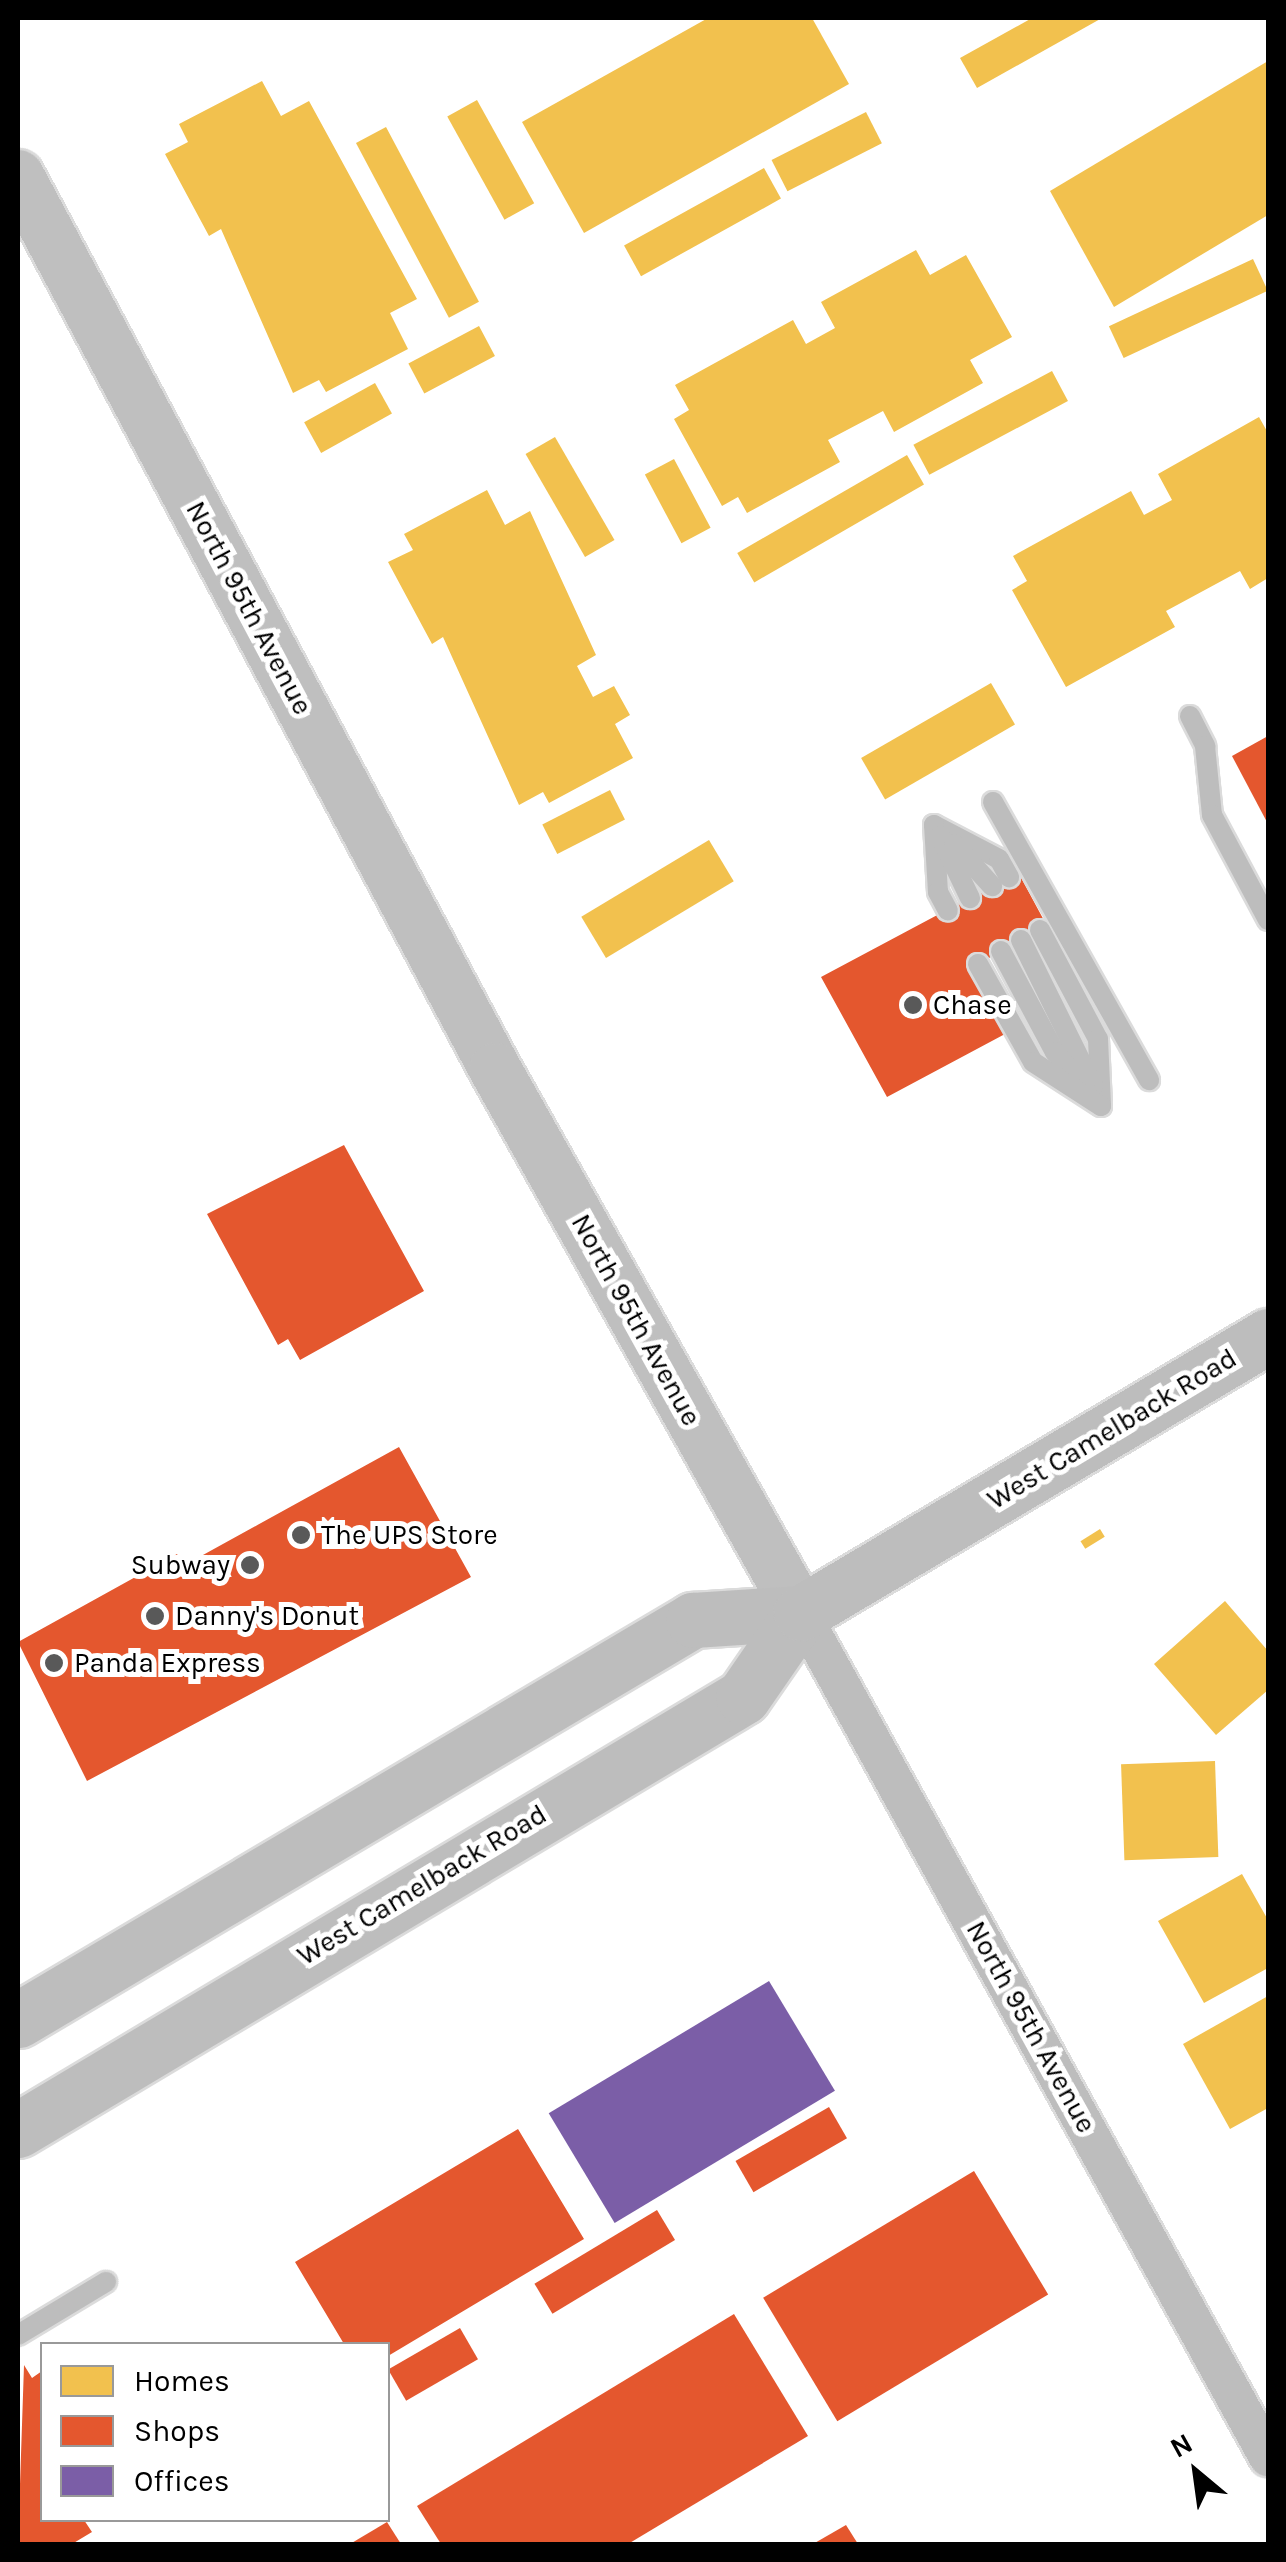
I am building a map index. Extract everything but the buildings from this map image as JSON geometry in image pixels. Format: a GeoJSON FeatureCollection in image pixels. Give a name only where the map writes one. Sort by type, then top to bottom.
{"type":"FeatureCollection","features":[{"type":"Feature","properties":{"kind":"main road","name":"West Camelback Road"},"geometry":{"type":"LineString","coordinates":[[24,2124],[743,1698],[801,1614],[1268,1336]]}},
{"type":"Feature","properties":{"kind":"main road","name":"West Camelback Road"},"geometry":{"type":"LineString","coordinates":[[18,2020],[693,1620],[801,1614]]}},
{"type":"Feature","properties":{"kind":"street","name":"North 95th Avenue"},"geometry":{"type":"LineString","coordinates":[[18,176],[494,1069],[1268,2457]]}},
{"type":"Feature","properties":{"kind":"lane"},"geometry":{"type":"LineString","coordinates":[[1190,716],[1205,746],[1212,815],[1268,920]]}},
{"type":"Feature","properties":{"kind":"lane"},"geometry":{"type":"LineString","coordinates":[[993,802],[1149,1080]]}},
{"type":"Feature","properties":{"kind":"lane"},"geometry":{"type":"LineString","coordinates":[[934,825],[1000,882]]}},
{"type":"Feature","properties":{"kind":"lane"},"geometry":{"type":"LineString","coordinates":[[934,825],[970,898]]}},
{"type":"Feature","properties":{"kind":"lane"},"geometry":{"type":"LineString","coordinates":[[934,825],[938,892],[948,910]]}},
{"type":"Feature","properties":{"kind":"lane"},"geometry":{"type":"LineString","coordinates":[[1031,935],[1078,1040],[1101,1106]]}},
{"type":"Feature","properties":{"kind":"lane"},"geometry":{"type":"LineString","coordinates":[[1001,951],[1055,1052],[1101,1106]]}},
{"type":"Feature","properties":{"kind":"lane"},"geometry":{"type":"LineString","coordinates":[[978,964],[1032,1062],[1101,1106]]}},
{"type":"Feature","properties":{"kind":"lane"},"geometry":{"type":"LineString","coordinates":[[18,2334],[106,2282]]}},
{"type":"Feature","properties":{"kind":"place","name":"Chase"},"geometry":{"type":"Point","coordinates":[913,1005]}},
{"type":"Feature","properties":{"kind":"place","name":"The UPS Store"},"geometry":{"type":"Point","coordinates":[301,1535]}},
{"type":"Feature","properties":{"kind":"place","name":"Subway"},"geometry":{"type":"Point","coordinates":[250,1565]}},
{"type":"Feature","properties":{"kind":"place","name":"Danny's Donut"},"geometry":{"type":"Point","coordinates":[155,1616]}},
{"type":"Feature","properties":{"kind":"place","name":"Panda Express"},"geometry":{"type":"Point","coordinates":[54,1663]}}]}
